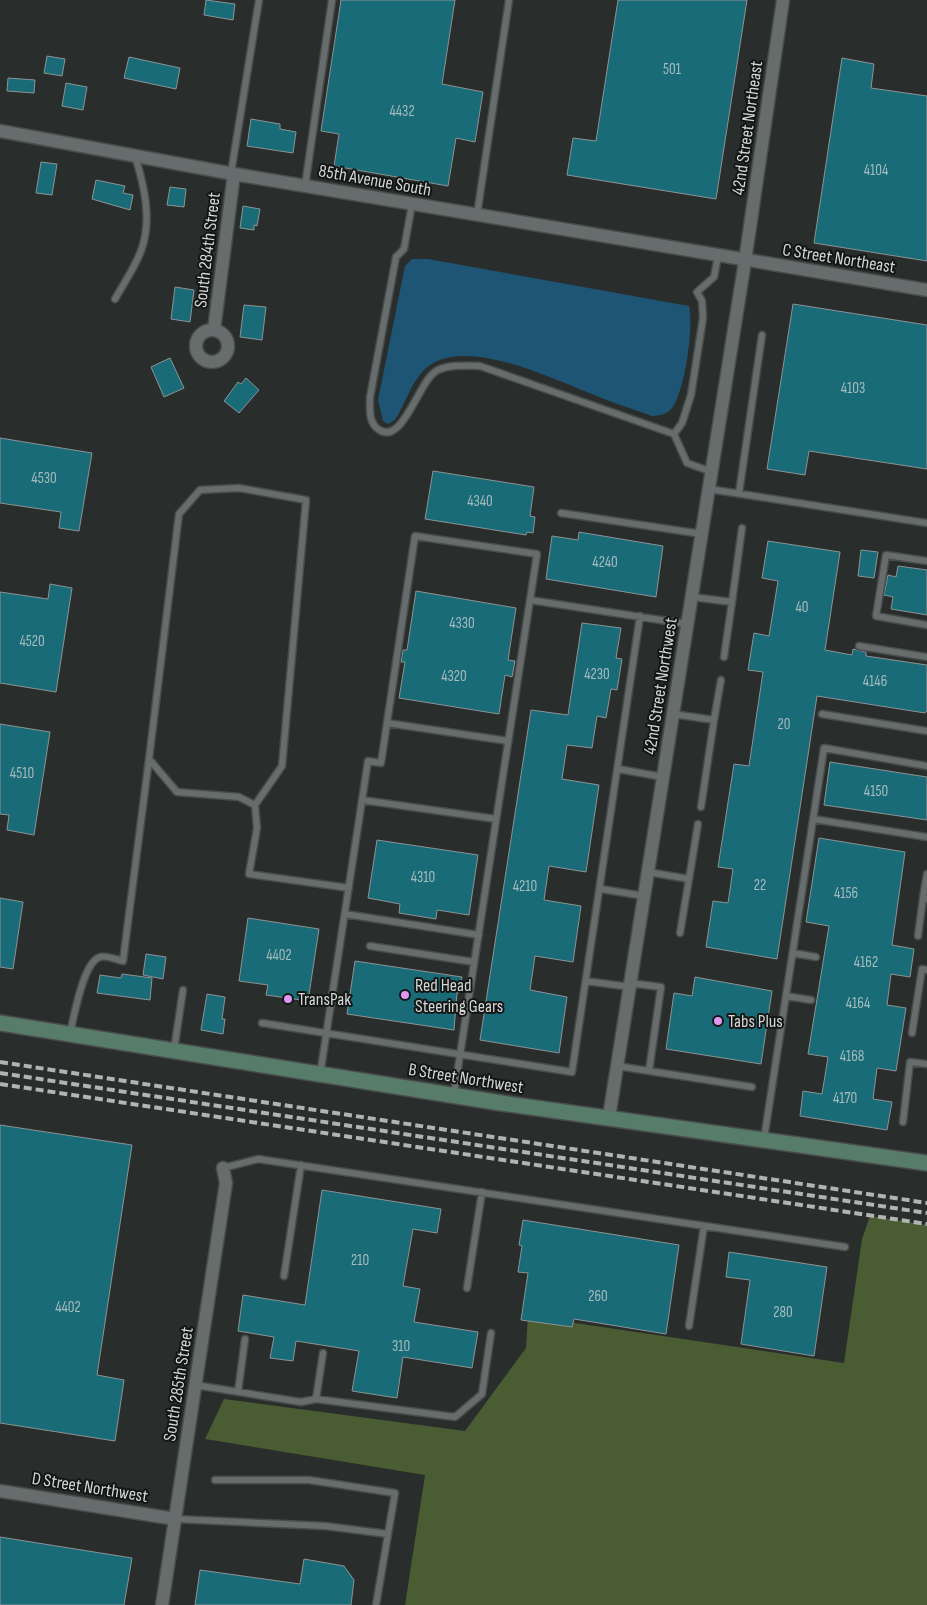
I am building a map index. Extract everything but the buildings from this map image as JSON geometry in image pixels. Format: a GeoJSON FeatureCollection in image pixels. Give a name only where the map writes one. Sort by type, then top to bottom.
{"type":"FeatureCollection","features":[{"type":"Feature","properties":{"kind":"street","name":"42nd Street Northeast"},"geometry":{"type":"LineString","coordinates":[[745,260],[783,0]]}},
{"type":"Feature","properties":{"kind":"street","name":"85th Avenue South"},"geometry":{"type":"LineString","coordinates":[[0,131],[232,174],[745,260]]}},
{"type":"Feature","properties":{"kind":"street","name":"South 284th Street"},"geometry":{"type":"LineString","coordinates":[[214,330],[232,174]]}},
{"type":"Feature","properties":{"kind":"street","name":"C Street Northeast"},"geometry":{"type":"LineString","coordinates":[[745,260],[927,290]]}},
{"type":"Feature","properties":{"kind":"street","name":"42nd Street Northwest"},"geometry":{"type":"LineString","coordinates":[[609,1117],[745,260]]}},
{"type":"Feature","properties":{"kind":"street","name":"B Street Northwest"},"geometry":{"type":"LineString","coordinates":[[0,1023],[454,1096],[927,1163]]}},
{"type":"Feature","properties":{"kind":"street","name":"South 285th Street"},"geometry":{"type":"LineString","coordinates":[[162,1605],[226,1183],[223,1168]]}},
{"type":"Feature","properties":{"kind":"street","name":"D Street Northwest"},"geometry":{"type":"LineString","coordinates":[[0,1491],[175,1519]]}},
{"type":"Feature","properties":{"kind":"lane"},"geometry":{"type":"LineString","coordinates":[[232,174],[259,0]]}},
{"type":"Feature","properties":{"kind":"lane"},"geometry":{"type":"LineString","coordinates":[[305,186],[332,0]]}},
{"type":"Feature","properties":{"kind":"lane"},"geometry":{"type":"LineString","coordinates":[[477,215],[509,0]]}},
{"type":"Feature","properties":{"kind":"lane"},"geometry":{"type":"LineString","coordinates":[[115,299],[138,257],[146,229],[146,208],[135,156]]}},
{"type":"Feature","properties":{"kind":"lane"},"geometry":{"type":"LineString","coordinates":[[412,204],[404,249],[396,257],[370,397],[369,412],[372,423],[379,430],[388,433],[396,430],[407,416],[427,380],[437,370],[459,365],[480,366],[674,434],[687,463],[712,472]]}},
{"type":"Feature","properties":{"kind":"lane"},"geometry":{"type":"LineString","coordinates":[[674,434],[682,423],[692,395],[703,318],[702,300],[697,292],[714,277],[718,256]]}},
{"type":"Feature","properties":{"kind":"lane"},"geometry":{"type":"LineString","coordinates":[[739,493],[762,335]]}},
{"type":"Feature","properties":{"kind":"lane"},"geometry":{"type":"LineString","coordinates":[[70,1034],[83,981],[94,960],[102,956],[123,961],[179,514],[200,490],[239,488],[306,500],[282,766],[254,804],[257,828],[249,874],[349,888]]}},
{"type":"Feature","properties":{"kind":"lane"},"geometry":{"type":"LineString","coordinates":[[709,489],[927,523]]}},
{"type":"Feature","properties":{"kind":"lane"},"geometry":{"type":"LineString","coordinates":[[562,514],[702,534]]}},
{"type":"Feature","properties":{"kind":"lane"},"geometry":{"type":"LineString","coordinates":[[724,656],[742,528]]}},
{"type":"Feature","properties":{"kind":"lane"},"geometry":{"type":"LineString","coordinates":[[320,1075],[368,761],[380,763],[415,536],[537,554],[454,1096]]}},
{"type":"Feature","properties":{"kind":"lane"},"geometry":{"type":"LineString","coordinates":[[927,560],[886,555],[876,616],[927,625]]}},
{"type":"Feature","properties":{"kind":"lane"},"geometry":{"type":"LineString","coordinates":[[692,597],[732,602]]}},
{"type":"Feature","properties":{"kind":"lane"},"geometry":{"type":"LineString","coordinates":[[530,600],[687,624]]}},
{"type":"Feature","properties":{"kind":"lane"},"geometry":{"type":"LineString","coordinates":[[262,1023],[572,1072],[601,889],[640,616]]}},
{"type":"Feature","properties":{"kind":"lane"},"geometry":{"type":"LineString","coordinates":[[859,646],[927,656]]}},
{"type":"Feature","properties":{"kind":"lane"},"geometry":{"type":"LineString","coordinates":[[701,807],[721,680]]}},
{"type":"Feature","properties":{"kind":"lane"},"geometry":{"type":"LineString","coordinates":[[673,714],[714,720]]}},
{"type":"Feature","properties":{"kind":"lane"},"geometry":{"type":"LineString","coordinates":[[822,714],[927,731]]}},
{"type":"Feature","properties":{"kind":"lane"},"geometry":{"type":"LineString","coordinates":[[387,723],[508,741]]}},
{"type":"Feature","properties":{"kind":"lane"},"geometry":{"type":"LineString","coordinates":[[764,1140],[824,748],[927,766]]}},
{"type":"Feature","properties":{"kind":"lane"},"geometry":{"type":"LineString","coordinates":[[149,759],[177,792],[239,797],[254,804]]}},
{"type":"Feature","properties":{"kind":"lane"},"geometry":{"type":"LineString","coordinates":[[618,770],[663,777]]}},
{"type":"Feature","properties":{"kind":"lane"},"geometry":{"type":"LineString","coordinates":[[362,800],[496,819]]}},
{"type":"Feature","properties":{"kind":"lane"},"geometry":{"type":"LineString","coordinates":[[813,819],[927,837]]}},
{"type":"Feature","properties":{"kind":"lane"},"geometry":{"type":"LineString","coordinates":[[680,934],[698,824]]}},
{"type":"Feature","properties":{"kind":"lane"},"geometry":{"type":"LineString","coordinates":[[648,872],[689,879]]}},
{"type":"Feature","properties":{"kind":"lane"},"geometry":{"type":"LineString","coordinates":[[918,936],[927,874]]}},
{"type":"Feature","properties":{"kind":"lane"},"geometry":{"type":"LineString","coordinates":[[601,889],[644,896]]}},
{"type":"Feature","properties":{"kind":"lane"},"geometry":{"type":"LineString","coordinates":[[345,914],[479,935]]}},
{"type":"Feature","properties":{"kind":"lane"},"geometry":{"type":"LineString","coordinates":[[370,946],[474,962]]}},
{"type":"Feature","properties":{"kind":"lane"},"geometry":{"type":"LineString","coordinates":[[793,953],[816,957]]}},
{"type":"Feature","properties":{"kind":"lane"},"geometry":{"type":"LineString","coordinates":[[912,1032],[922,969],[927,970]]}},
{"type":"Feature","properties":{"kind":"lane"},"geometry":{"type":"LineString","coordinates":[[586,980],[661,987],[649,1071]]}},
{"type":"Feature","properties":{"kind":"lane"},"geometry":{"type":"LineString","coordinates":[[174,1051],[183,990]]}},
{"type":"Feature","properties":{"kind":"lane"},"geometry":{"type":"LineString","coordinates":[[786,996],[811,1000]]}},
{"type":"Feature","properties":{"kind":"lane"},"geometry":{"type":"LineString","coordinates":[[903,1122],[910,1062],[927,1064]]}},
{"type":"Feature","properties":{"kind":"lane"},"geometry":{"type":"LineString","coordinates":[[617,1066],[752,1087]]}},
{"type":"Feature","properties":{"kind":"lane"},"geometry":{"type":"LineString","coordinates":[[223,1168],[258,1159],[844,1247]]}},
{"type":"Feature","properties":{"kind":"lane"},"geometry":{"type":"LineString","coordinates":[[284,1276],[301,1165]]}},
{"type":"Feature","properties":{"kind":"lane"},"geometry":{"type":"LineString","coordinates":[[467,1288],[482,1192]]}},
{"type":"Feature","properties":{"kind":"lane"},"geometry":{"type":"LineString","coordinates":[[689,1326],[704,1226]]}},
{"type":"Feature","properties":{"kind":"lane"},"geometry":{"type":"LineString","coordinates":[[195,1385],[301,1402],[316,1399],[455,1417],[482,1394],[491,1333]]}},
{"type":"Feature","properties":{"kind":"lane"},"geometry":{"type":"LineString","coordinates":[[238,1392],[246,1339]]}},
{"type":"Feature","properties":{"kind":"lane"},"geometry":{"type":"LineString","coordinates":[[316,1399],[323,1353]]}},
{"type":"Feature","properties":{"kind":"lane"},"geometry":{"type":"LineString","coordinates":[[216,1480],[309,1480],[395,1493],[376,1605]]}},
{"type":"Feature","properties":{"kind":"lane"},"geometry":{"type":"LineString","coordinates":[[175,1519],[325,1526],[388,1534]]}},
{"type":"Feature","properties":{"kind":"green space"},"geometry":{"type":"Polygon","coordinates":[[[870,1216],[927,1225],[927,1605],[405,1605],[425,1475],[205,1439],[224,1399],[465,1431],[526,1348],[528,1316],[844,1363],[862,1239],[870,1216]]]}},
{"type":"Feature","properties":{"kind":"water"},"geometry":{"type":"Polygon","coordinates":[[[412,259],[428,259],[689,306],[689,343],[677,400],[668,412],[652,416],[528,369],[481,357],[459,356],[440,360],[424,370],[412,387],[395,420],[388,424],[383,421],[378,400],[405,266],[412,259]]]}},
{"type":"Feature","properties":{"kind":"railway"},"geometry":{"type":"LineString","coordinates":[[0,1062],[927,1203]]}},
{"type":"Feature","properties":{"kind":"railway"},"geometry":{"type":"LineString","coordinates":[[0,1073],[927,1213]]}},
{"type":"Feature","properties":{"kind":"railway"},"geometry":{"type":"LineString","coordinates":[[0,1084],[927,1224]]}},
{"type":"Feature","properties":{"kind":"place","name":"Red Head Steering Gears"},"geometry":{"type":"Point","coordinates":[405,995]}},
{"type":"Feature","properties":{"kind":"place","name":"TransPak"},"geometry":{"type":"Point","coordinates":[288,999]}},
{"type":"Feature","properties":{"kind":"place","name":"Tabs Plus"},"geometry":{"type":"Point","coordinates":[718,1021]}}]}
